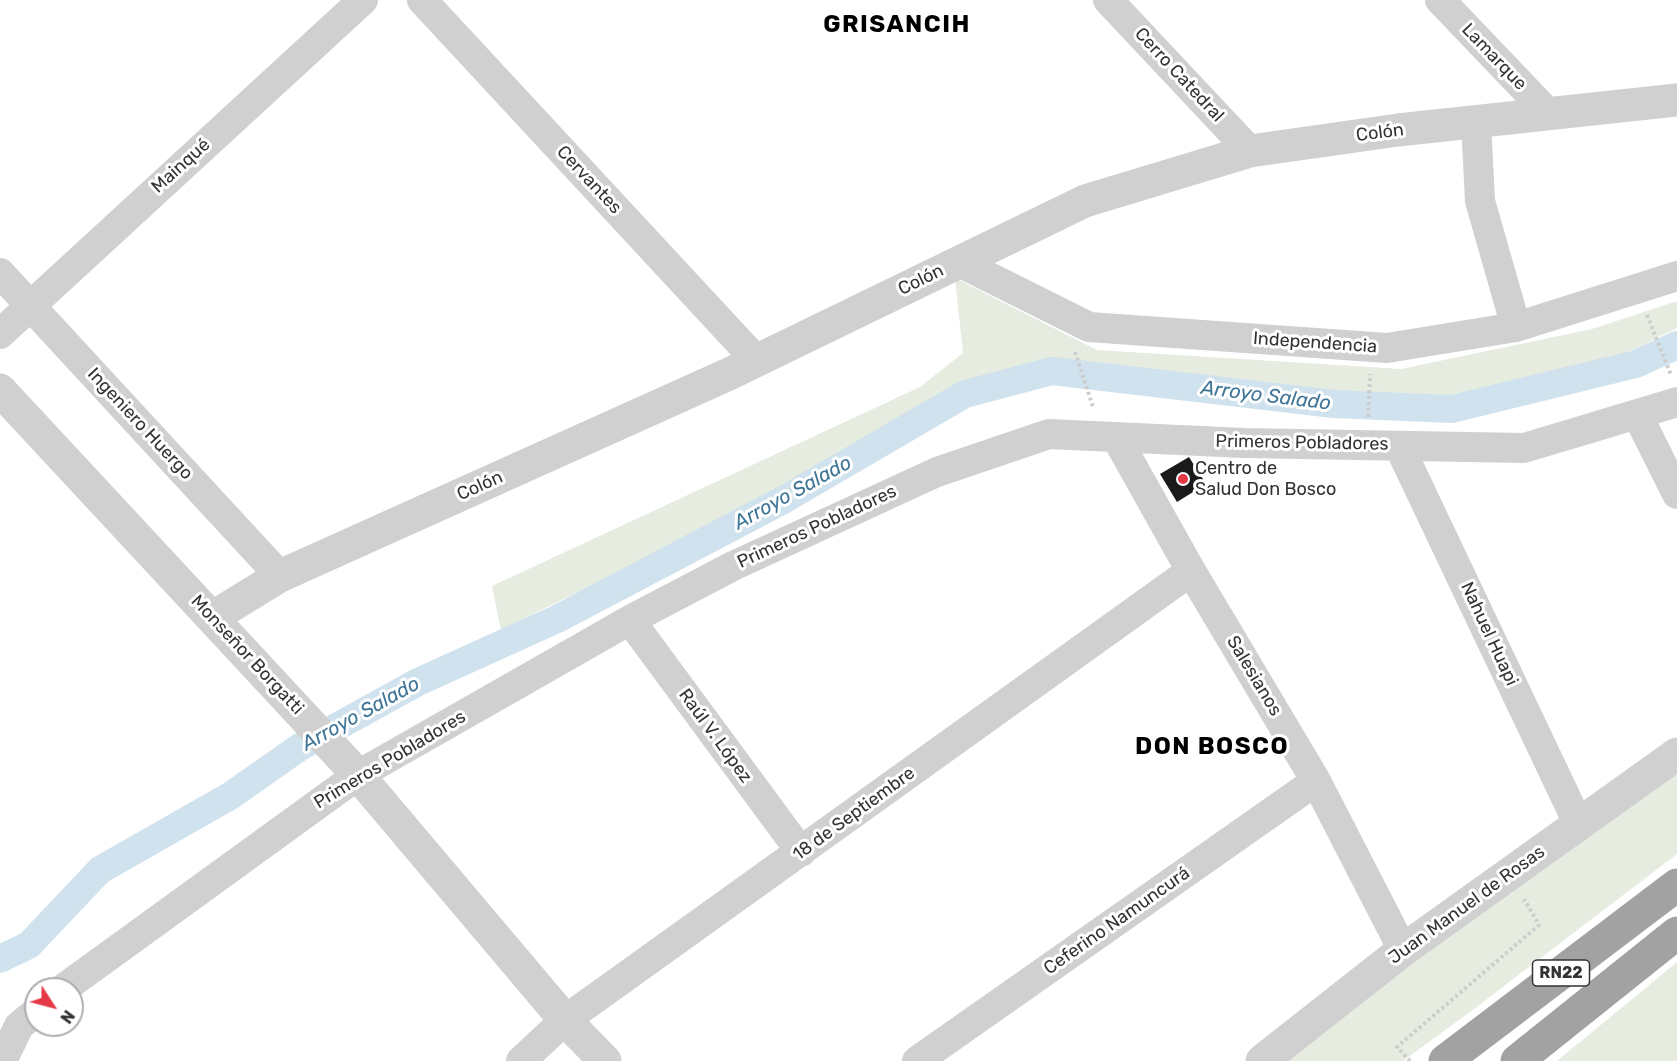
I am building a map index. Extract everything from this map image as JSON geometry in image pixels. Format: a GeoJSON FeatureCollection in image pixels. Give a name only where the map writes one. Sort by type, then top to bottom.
{"type":"FeatureCollection","features":[{"type":"Feature","properties":{"kind":"highway","name":"RN22"},"geometry":{"type":"LineString","coordinates":[[1445,1061],[1677,885]]}},
{"type":"Feature","properties":{"kind":"highway","name":"RN22"},"geometry":{"type":"LineString","coordinates":[[1517,1061],[1677,933]]}},
{"type":"Feature","properties":{"kind":"street","name":"Mainqué"},"geometry":{"type":"LineString","coordinates":[[0,334],[363,0]]}},
{"type":"Feature","properties":{"kind":"street","name":"Cervantes"},"geometry":{"type":"LineString","coordinates":[[422,0],[757,361]]}},
{"type":"Feature","properties":{"kind":"street","name":"Cerro Catedral"},"geometry":{"type":"LineString","coordinates":[[1108,0],[1250,151]]}},
{"type":"Feature","properties":{"kind":"street","name":"Lamarque"},"geometry":{"type":"LineString","coordinates":[[1440,0],[1549,114]]}},
{"type":"Feature","properties":{"kind":"street","name":"Colón"},"geometry":{"type":"LineString","coordinates":[[213,617],[280,576],[757,361],[1084,201],[1250,151],[1476,122],[1677,100]]}},
{"type":"Feature","properties":{"kind":"street"},"geometry":{"type":"LineString","coordinates":[[1476,122],[1480,201],[1516,327]]}},
{"type":"Feature","properties":{"kind":"street","name":"Independencia"},"geometry":{"type":"LineString","coordinates":[[959,262],[1089,327],[1387,348],[1516,327],[1677,276]]}},
{"type":"Feature","properties":{"kind":"street","name":"Ingeniero Huergo"},"geometry":{"type":"LineString","coordinates":[[0,273],[280,576]]}},
{"type":"Feature","properties":{"kind":"street","name":"Monseñor Borgatti"},"geometry":{"type":"LineString","coordinates":[[0,390],[336,750],[565,1020],[605,1061]]}},
{"type":"Feature","properties":{"kind":"street","name":"Primeros Pobladores"},"geometry":{"type":"LineString","coordinates":[[80,977],[358,775],[630,620],[733,566],[937,472],[1049,434],[1524,448],[1677,402]]}},
{"type":"Feature","properties":{"kind":"street"},"geometry":{"type":"LineString","coordinates":[[1637,414],[1677,494]]}},
{"type":"Feature","properties":{"kind":"street","name":"Salesianos"},"geometry":{"type":"LineString","coordinates":[[1116,437],[1191,571],[1316,781],[1403,950]]}},
{"type":"Feature","properties":{"kind":"street","name":"Nahuel Huapi"},"geometry":{"type":"LineString","coordinates":[[1399,446],[1578,823]]}},
{"type":"Feature","properties":{"kind":"street","name":"18 de Septiembre"},"geometry":{"type":"LineString","coordinates":[[521,1061],[565,1020],[1191,571]]}},
{"type":"Feature","properties":{"kind":"street","name":"Raúl V. López"},"geometry":{"type":"LineString","coordinates":[[630,620],[801,852]]}},
{"type":"Feature","properties":{"kind":"street","name":"Juan Manuel de Rosas"},"geometry":{"type":"LineString","coordinates":[[1262,1061],[1403,950],[1677,754]]}},
{"type":"Feature","properties":{"kind":"street","name":"Ceferino Namuncurá"},"geometry":{"type":"LineString","coordinates":[[917,1061],[1316,781]]}},
{"type":"Feature","properties":{"kind":"street"},"geometry":{"type":"LineString","coordinates":[[2,1061],[18,1026],[24,1021]]}},
{"type":"Feature","properties":{"kind":"path"},"geometry":{"type":"LineString","coordinates":[[1654,334],[1669,371]]}},
{"type":"Feature","properties":{"kind":"path"},"geometry":{"type":"LineString","coordinates":[[1076,354],[1089,395]]}},
{"type":"Feature","properties":{"kind":"path"},"geometry":{"type":"LineString","coordinates":[[1368,426],[1369,386]]}},
{"type":"Feature","properties":{"kind":"path"},"geometry":{"type":"LineString","coordinates":[[1410,1061],[1397,1047],[1539,925],[1510,875]]}},
{"type":"Feature","properties":{"kind":"shaded area"},"geometry":{"type":"Polygon","coordinates":[[[955,278],[1097,350],[1401,369],[1592,329],[1677,301],[1677,328],[1630,351],[1498,386],[1419,402],[1201,380],[1057,361],[1000,373],[966,384],[785,489],[501,630],[492,586],[920,387],[963,353],[955,278]]]}},
{"type":"Feature","properties":{"kind":"shaded area"},"geometry":{"type":"Polygon","coordinates":[[[1677,773],[1677,854],[1403,1061],[1283,1061],[1368,994],[1677,773]]]}},
{"type":"Feature","properties":{"kind":"shaded area"},"geometry":{"type":"Polygon","coordinates":[[[1677,962],[1677,1061],[1557,1061],[1677,962]]]}},
{"type":"Feature","properties":{"kind":"building","name":"Centro de Salud Don Bosco"},"geometry":{"type":"Polygon","coordinates":[[[1189,457],[1206,484],[1177,502],[1160,474],[1189,457]]]}},
{"type":"Feature","properties":{"kind":"waterway","name":"Arroyo Salado"},"geometry":{"type":"LineString","coordinates":[[0,959],[29,945],[100,870],[230,796],[300,747],[418,682],[557,619],[785,499],[965,394],[1052,371],[1334,404],[1452,409],[1636,364],[1677,345]]}},
{"type":"Feature","properties":{"kind":"place","name":"Centro de Salud Don Bosco"},"geometry":{"type":"Point","coordinates":[1183,479]}},
{"type":"Feature","properties":{"kind":"district","name":"GRISANCIH"},"geometry":{"type":"Point","coordinates":[897,25]}},
{"type":"Feature","properties":{"kind":"district","name":"DON BOSCO"},"geometry":{"type":"Point","coordinates":[1212,747]}}]}
